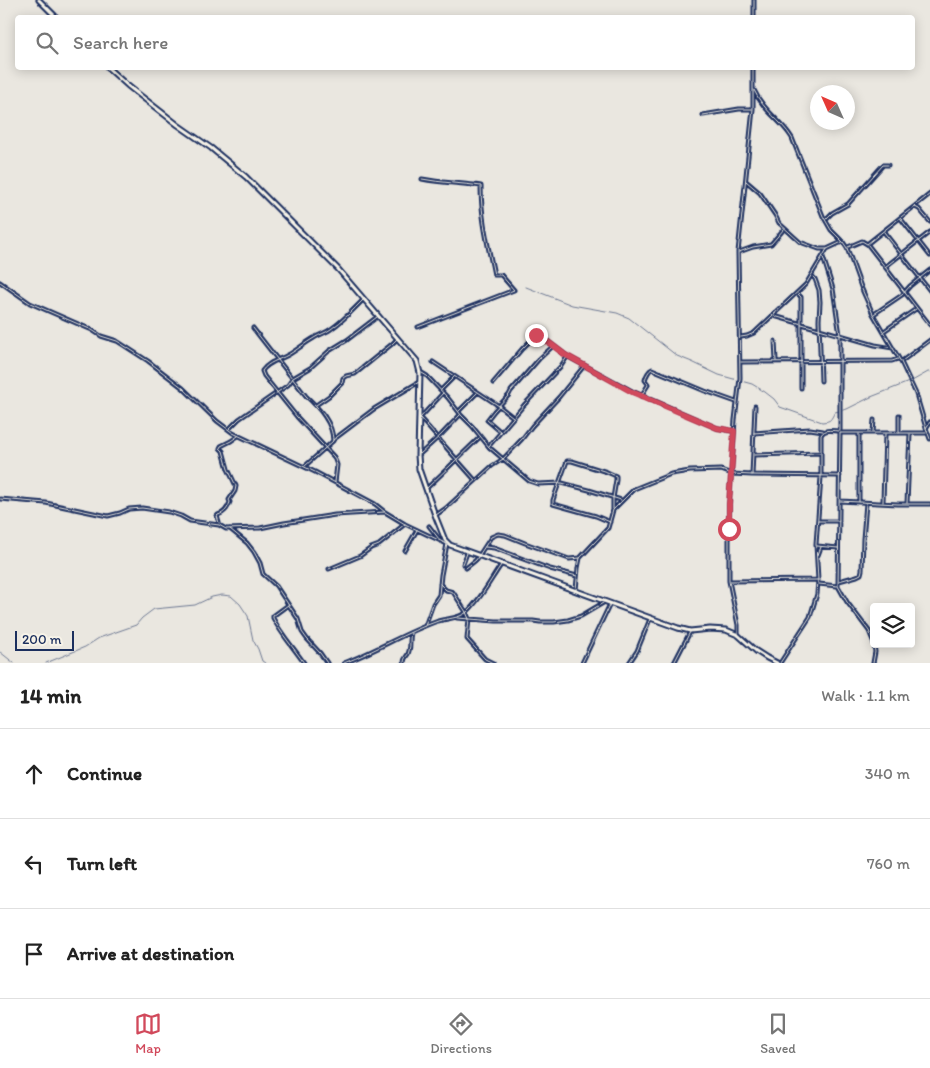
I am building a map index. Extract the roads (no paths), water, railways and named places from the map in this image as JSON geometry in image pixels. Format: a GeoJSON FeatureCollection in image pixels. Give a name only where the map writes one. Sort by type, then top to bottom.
{"type":"FeatureCollection","features":[{"type":"Feature","properties":{"kind":"street"},"geometry":{"type":"LineString","coordinates":[[39,0],[54,15]]}},
{"type":"Feature","properties":{"kind":"street"},"geometry":{"type":"LineString","coordinates":[[754,0],[754,15]]}},
{"type":"Feature","properties":{"kind":"street"},"geometry":{"type":"LineString","coordinates":[[110,70],[128,86],[211,148],[246,177],[338,270],[417,361],[420,373],[418,455],[420,469],[435,515],[445,540],[449,545]]}},
{"type":"Feature","properties":{"kind":"street"},"geometry":{"type":"LineString","coordinates":[[738,635],[730,581],[729,504],[740,378],[738,252],[753,109],[753,70]]}},
{"type":"Feature","properties":{"kind":"street"},"geometry":{"type":"LineString","coordinates":[[754,89],[763,105],[792,138],[825,220],[847,248],[874,314],[894,348],[916,394],[930,439]]}},
{"type":"Feature","properties":{"kind":"street"},"geometry":{"type":"LineString","coordinates":[[703,115],[739,109],[753,109]]}},
{"type":"Feature","properties":{"kind":"street"},"geometry":{"type":"LineString","coordinates":[[825,220],[832,213],[848,204],[883,165],[888,165]]}},
{"type":"Feature","properties":{"kind":"street"},"geometry":{"type":"LineString","coordinates":[[418,327],[514,290],[500,276],[494,275],[481,208],[481,186],[463,183],[450,184],[422,179]]}},
{"type":"Feature","properties":{"kind":"street"},"geometry":{"type":"LineString","coordinates":[[746,180],[760,193],[777,221],[803,244],[820,249],[828,249],[843,242]]}},
{"type":"Feature","properties":{"kind":"street"},"geometry":{"type":"LineString","coordinates":[[867,244],[930,194]]}},
{"type":"Feature","properties":{"kind":"street"},"geometry":{"type":"LineString","coordinates":[[915,206],[919,208],[930,222]]}},
{"type":"Feature","properties":{"kind":"street"},"geometry":{"type":"LineString","coordinates":[[901,218],[930,256]]}},
{"type":"Feature","properties":{"kind":"street"},"geometry":{"type":"LineString","coordinates":[[738,252],[771,244],[785,229]]}},
{"type":"Feature","properties":{"kind":"street"},"geometry":{"type":"LineString","coordinates":[[884,232],[930,291]]}},
{"type":"Feature","properties":{"kind":"street"},"geometry":{"type":"LineString","coordinates":[[886,267],[930,232]]}},
{"type":"Feature","properties":{"kind":"street"},"geometry":{"type":"LineString","coordinates":[[847,248],[862,241],[867,244],[930,325]]}},
{"type":"Feature","properties":{"kind":"street"},"geometry":{"type":"LineString","coordinates":[[740,337],[754,333],[797,294],[812,276],[813,271],[828,249]]}},
{"type":"Feature","properties":{"kind":"street"},"geometry":{"type":"LineString","coordinates":[[823,258],[833,289],[840,335],[838,586],[870,634]]}},
{"type":"Feature","properties":{"kind":"street"},"geometry":{"type":"LineString","coordinates":[[874,314],[896,300],[930,270]]}},
{"type":"Feature","properties":{"kind":"street"},"geometry":{"type":"LineString","coordinates":[[812,276],[819,290],[821,381]]}},
{"type":"Feature","properties":{"kind":"street"},"geometry":{"type":"LineString","coordinates":[[0,282],[30,303],[92,330],[101,336],[117,341],[148,361],[183,388],[217,421],[238,435],[335,482],[375,504],[405,524],[449,545],[650,619],[690,631],[726,630],[738,635],[756,651],[778,663],[810,617],[817,594],[817,521],[821,477],[821,435],[824,431]]}},
{"type":"Feature","properties":{"kind":"street"},"geometry":{"type":"LineString","coordinates":[[797,294],[801,297],[801,388]]}},
{"type":"Feature","properties":{"kind":"street"},"geometry":{"type":"LineString","coordinates":[[335,482],[338,469],[334,457],[324,448],[277,392],[262,371],[265,367],[333,328],[364,299]]}},
{"type":"Feature","properties":{"kind":"street"},"geometry":{"type":"LineString","coordinates":[[884,332],[917,308]]}},
{"type":"Feature","properties":{"kind":"street"},"geometry":{"type":"LineString","coordinates":[[229,429],[239,419],[288,385],[293,378],[310,368],[328,351],[361,330],[378,315]]}},
{"type":"Feature","properties":{"kind":"street"},"geometry":{"type":"LineString","coordinates":[[772,316],[875,346],[894,348]]}},
{"type":"Feature","properties":{"kind":"street"},"geometry":{"type":"LineString","coordinates":[[253,328],[306,396],[316,405],[330,425],[333,441]]}},
{"type":"Feature","properties":{"kind":"street"},"geometry":{"type":"LineString","coordinates":[[493,383],[522,349],[536,335],[539,335],[567,356],[641,396],[717,428],[734,431]]}},
{"type":"Feature","properties":{"kind":"street"},"geometry":{"type":"LineString","coordinates":[[316,405],[329,396],[342,383],[343,378],[355,374],[398,338]]}},
{"type":"Feature","properties":{"kind":"street"},"geometry":{"type":"LineString","coordinates":[[901,362],[930,340]]}},
{"type":"Feature","properties":{"kind":"street"},"geometry":{"type":"LineString","coordinates":[[775,341],[776,362]]}},
{"type":"Feature","properties":{"kind":"street"},"geometry":{"type":"LineString","coordinates":[[501,432],[487,420],[552,346]]}},
{"type":"Feature","properties":{"kind":"street"},"geometry":{"type":"LineString","coordinates":[[489,447],[561,366],[567,356]]}},
{"type":"Feature","properties":{"kind":"street"},"geometry":{"type":"LineString","coordinates":[[740,362],[892,361],[899,358]]}},
{"type":"Feature","properties":{"kind":"street"},"geometry":{"type":"LineString","coordinates":[[433,362],[514,418]]}},
{"type":"Feature","properties":{"kind":"street"},"geometry":{"type":"LineString","coordinates":[[435,515],[446,508],[492,466],[503,459],[585,366]]}},
{"type":"Feature","properties":{"kind":"street"},"geometry":{"type":"LineString","coordinates":[[641,396],[648,386],[645,379],[652,369],[737,402]]}},
{"type":"Feature","properties":{"kind":"street"},"geometry":{"type":"LineString","coordinates":[[420,373],[427,376],[441,390],[489,447],[521,475],[534,483],[545,485],[562,484],[622,500]]}},
{"type":"Feature","properties":{"kind":"street"},"geometry":{"type":"LineString","coordinates":[[441,390],[454,377]]}},
{"type":"Feature","properties":{"kind":"street"},"geometry":{"type":"LineString","coordinates":[[304,466],[374,409],[419,382]]}},
{"type":"Feature","properties":{"kind":"street"},"geometry":{"type":"LineString","coordinates":[[419,418],[443,393]]}},
{"type":"Feature","properties":{"kind":"street"},"geometry":{"type":"LineString","coordinates":[[459,412],[478,393]]}},
{"type":"Feature","properties":{"kind":"street"},"geometry":{"type":"LineString","coordinates":[[752,475],[755,406]]}},
{"type":"Feature","properties":{"kind":"street"},"geometry":{"type":"LineString","coordinates":[[418,455],[461,415]]}},
{"type":"Feature","properties":{"kind":"street"},"geometry":{"type":"LineString","coordinates":[[899,415],[899,434]]}},
{"type":"Feature","properties":{"kind":"street"},"geometry":{"type":"LineString","coordinates":[[419,418],[476,481]]}},
{"type":"Feature","properties":{"kind":"street"},"geometry":{"type":"LineString","coordinates":[[873,433],[874,420]]}},
{"type":"Feature","properties":{"kind":"street"},"geometry":{"type":"LineString","coordinates":[[926,428],[930,422]]}},
{"type":"Feature","properties":{"kind":"street"},"geometry":{"type":"LineString","coordinates":[[754,433],[810,429],[885,434],[927,433]]}},
{"type":"Feature","properties":{"kind":"street"},"geometry":{"type":"LineString","coordinates":[[859,433],[859,503]]}},
{"type":"Feature","properties":{"kind":"street"},"geometry":{"type":"LineString","coordinates":[[907,504],[910,433]]}},
{"type":"Feature","properties":{"kind":"street"},"geometry":{"type":"LineString","coordinates":[[883,503],[885,434]]}},
{"type":"Feature","properties":{"kind":"street"},"geometry":{"type":"LineString","coordinates":[[219,525],[217,516],[228,508],[229,500],[236,486],[228,469],[223,451],[220,448],[238,435]]}},
{"type":"Feature","properties":{"kind":"street"},"geometry":{"type":"LineString","coordinates":[[426,489],[480,437]]}},
{"type":"Feature","properties":{"kind":"street"},"geometry":{"type":"LineString","coordinates":[[754,455],[821,453]]}},
{"type":"Feature","properties":{"kind":"street"},"geometry":{"type":"LineString","coordinates":[[576,591],[580,558],[605,532],[610,522],[613,510],[613,490],[616,480],[615,475],[569,460],[566,462],[553,504],[596,516],[610,522]]}},
{"type":"Feature","properties":{"kind":"street"},"geometry":{"type":"LineString","coordinates":[[613,510],[633,490],[671,474],[690,471],[721,470],[732,474],[840,476]]}},
{"type":"Feature","properties":{"kind":"street"},"geometry":{"type":"LineString","coordinates":[[0,499],[46,503],[108,516],[120,514],[129,509],[142,508],[169,512],[190,521],[219,525],[230,529],[260,528],[335,514],[385,512]]}},
{"type":"Feature","properties":{"kind":"street"},"geometry":{"type":"LineString","coordinates":[[840,501],[930,504]]}},
{"type":"Feature","properties":{"kind":"street"},"geometry":{"type":"LineString","coordinates":[[838,582],[842,579],[861,574],[866,503]]}},
{"type":"Feature","properties":{"kind":"street"},"geometry":{"type":"LineString","coordinates":[[817,521],[839,521]]}},
{"type":"Feature","properties":{"kind":"street"},"geometry":{"type":"LineString","coordinates":[[329,569],[380,545],[405,524]]}},
{"type":"Feature","properties":{"kind":"street"},"geometry":{"type":"LineString","coordinates":[[429,526],[439,540]]}},
{"type":"Feature","properties":{"kind":"street"},"geometry":{"type":"LineString","coordinates":[[230,529],[247,543],[254,552],[263,574],[276,586],[298,618],[302,632],[327,663]]}},
{"type":"Feature","properties":{"kind":"street"},"geometry":{"type":"LineString","coordinates":[[405,551],[417,529]]}},
{"type":"Feature","properties":{"kind":"street"},"geometry":{"type":"LineString","coordinates":[[466,568],[479,556],[494,535],[505,535],[569,559],[580,558]]}},
{"type":"Feature","properties":{"kind":"street"},"geometry":{"type":"LineString","coordinates":[[425,627],[433,604],[439,594],[440,575],[449,545]]}},
{"type":"Feature","properties":{"kind":"street"},"geometry":{"type":"LineString","coordinates":[[816,546],[839,548]]}},
{"type":"Feature","properties":{"kind":"street"},"geometry":{"type":"LineString","coordinates":[[484,547],[494,548],[550,569],[577,576]]}},
{"type":"Feature","properties":{"kind":"street"},"geometry":{"type":"LineString","coordinates":[[817,558],[822,547]]}},
{"type":"Feature","properties":{"kind":"street"},"geometry":{"type":"LineString","coordinates":[[463,564],[468,552]]}},
{"type":"Feature","properties":{"kind":"street"},"geometry":{"type":"LineString","coordinates":[[456,618],[466,612],[488,585],[501,564]]}},
{"type":"Feature","properties":{"kind":"street"},"geometry":{"type":"LineString","coordinates":[[730,581],[818,580]]}},
{"type":"Feature","properties":{"kind":"street"},"geometry":{"type":"LineString","coordinates":[[440,584],[446,590],[454,592],[466,612],[469,619],[467,638],[484,659],[493,663]]}},
{"type":"Feature","properties":{"kind":"street"},"geometry":{"type":"LineString","coordinates":[[818,584],[838,586]]}},
{"type":"Feature","properties":{"kind":"street"},"geometry":{"type":"LineString","coordinates":[[344,663],[444,619],[561,621],[581,616],[605,601]]}},
{"type":"Feature","properties":{"kind":"street"},"geometry":{"type":"LineString","coordinates":[[582,663],[611,604]]}},
{"type":"Feature","properties":{"kind":"street"},"geometry":{"type":"LineString","coordinates":[[288,605],[273,616],[273,618],[304,663]]}},
{"type":"Feature","properties":{"kind":"street"},"geometry":{"type":"LineString","coordinates":[[629,663],[637,651],[650,619]]}},
{"type":"Feature","properties":{"kind":"street"},"geometry":{"type":"LineString","coordinates":[[674,663],[690,631]]}},
{"type":"Feature","properties":{"kind":"street"},"geometry":{"type":"LineString","coordinates":[[404,663],[404,659],[409,652],[411,633]]}},
{"type":"Feature","properties":{"kind":"street"},"geometry":{"type":"LineString","coordinates":[[873,663],[874,648]]}},
{"type":"Feature","properties":{"kind":"waterway"},"geometry":{"type":"LineString","coordinates":[[526,287],[572,305],[617,313],[629,318],[677,356],[719,375],[752,384],[774,399],[780,407],[822,422],[830,420],[835,412],[847,409],[909,382]]}},
{"type":"Feature","properties":{"kind":"waterway"},"geometry":{"type":"LineString","coordinates":[[912,381],[930,372]]}},
{"type":"Feature","properties":{"kind":"waterway"},"geometry":{"type":"LineString","coordinates":[[46,663],[85,647],[99,638],[136,625],[154,609],[195,605],[212,597],[222,595],[231,596],[240,604],[248,616],[253,640],[262,661],[265,663]]}},
{"type":"Feature","properties":{"kind":"waterway"},"geometry":{"type":"LineString","coordinates":[[0,652],[14,663]]}}]}
